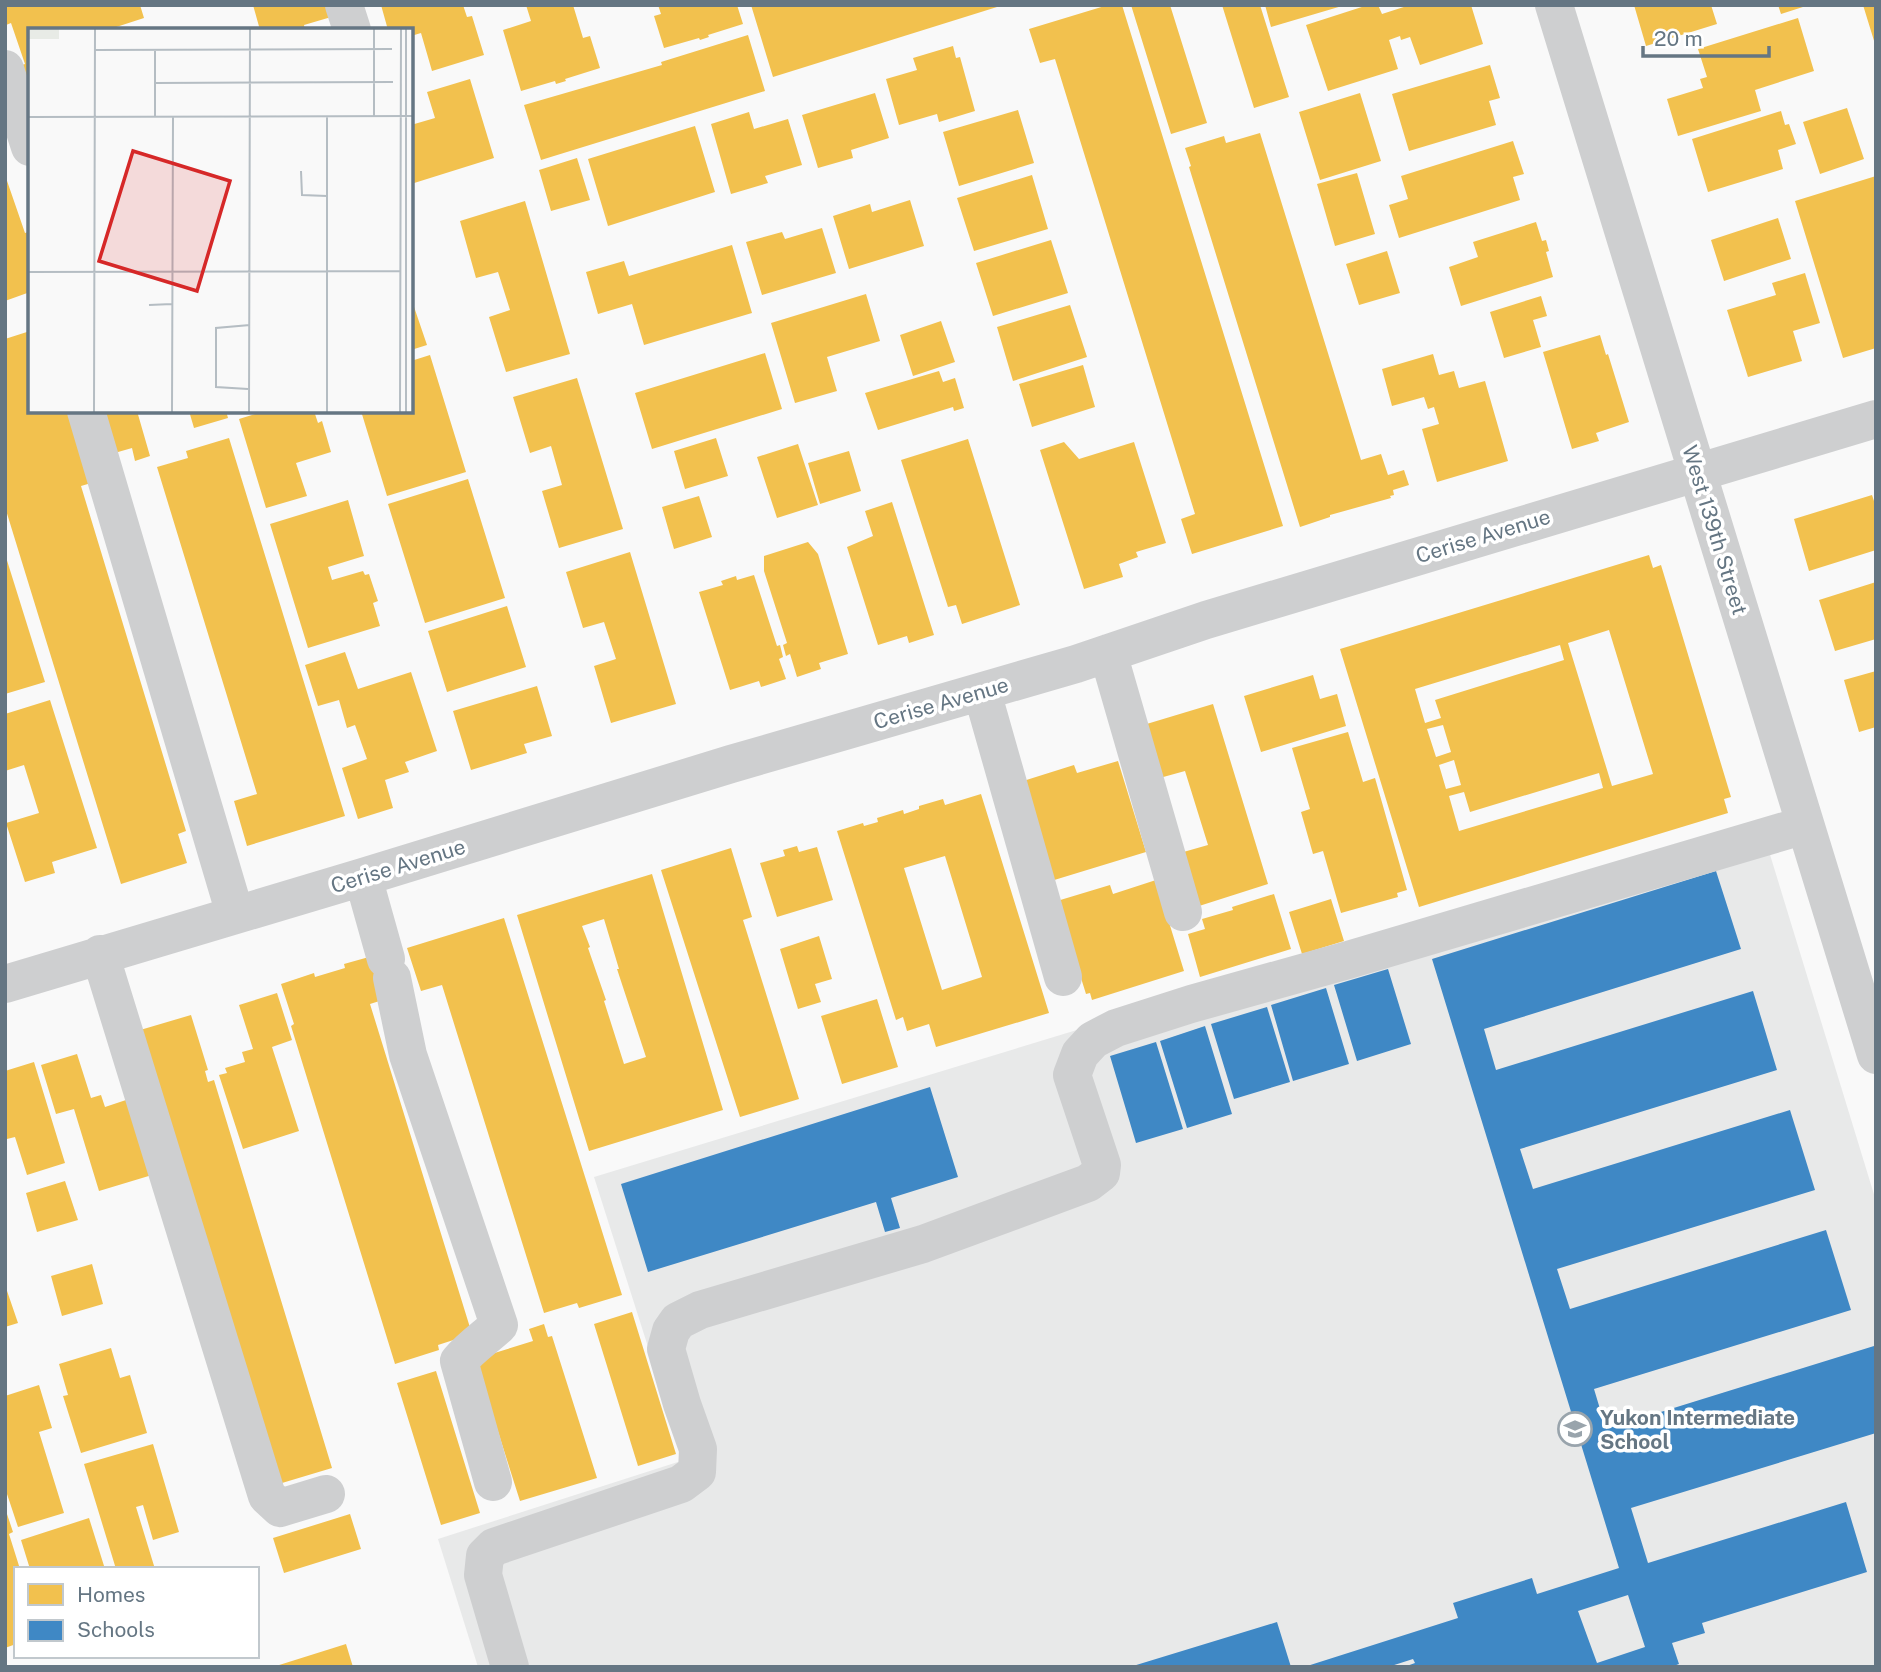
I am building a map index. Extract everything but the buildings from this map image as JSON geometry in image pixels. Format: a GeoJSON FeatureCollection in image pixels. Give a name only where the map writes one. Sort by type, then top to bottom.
{"type":"FeatureCollection","features":[{"type":"Feature","properties":{"kind":"street"},"geometry":{"type":"LineString","coordinates":[[344,5],[351,28]]}},
{"type":"Feature","properties":{"kind":"street","name":"West 139th Street"},"geometry":{"type":"LineString","coordinates":[[1554,5],[1876,1055]]}},
{"type":"Feature","properties":{"kind":"street"},"geometry":{"type":"LineString","coordinates":[[5,69],[28,141]]}},
{"type":"Feature","properties":{"kind":"street"},"geometry":{"type":"LineString","coordinates":[[87,413],[234,914]]}},
{"type":"Feature","properties":{"kind":"street","name":"Cerise Avenue"},"geometry":{"type":"LineString","coordinates":[[5,984],[731,764],[982,692],[1206,620],[1876,419]]}},
{"type":"Feature","properties":{"kind":"street"},"geometry":{"type":"LineString","coordinates":[[1108,653],[1183,912]]}},
{"type":"Feature","properties":{"kind":"street"},"geometry":{"type":"LineString","coordinates":[[982,692],[1063,977]]}},
{"type":"Feature","properties":{"kind":"street"},"geometry":{"type":"LineString","coordinates":[[510,1667],[483,1575],[485,1556],[494,1547],[681,1484],[696,1472],[698,1449],[666,1349],[671,1331],[678,1321],[700,1310],[923,1244],[1088,1183],[1101,1172],[1102,1165],[1072,1075],[1080,1054],[1093,1040],[1116,1028],[1191,1004],[1805,825]]}},
{"type":"Feature","properties":{"kind":"street"},"geometry":{"type":"LineString","coordinates":[[363,877],[389,968],[408,1055],[499,1325],[459,1361],[493,1482]]}},
{"type":"Feature","properties":{"kind":"street"},"geometry":{"type":"LineString","coordinates":[[100,954],[267,1496],[280,1508],[326,1494]]}},
{"type":"Feature","properties":{"kind":"shaded area"},"geometry":{"type":"Polygon","coordinates":[[[1760,822],[1876,1201],[1876,1667],[478,1667],[438,1539],[684,1460],[594,1177],[1760,822]]]}},
{"type":"Feature","properties":{"kind":"place","name":"Yukon Intermediate School"},"geometry":{"type":"Point","coordinates":[1575,1429]}}]}
